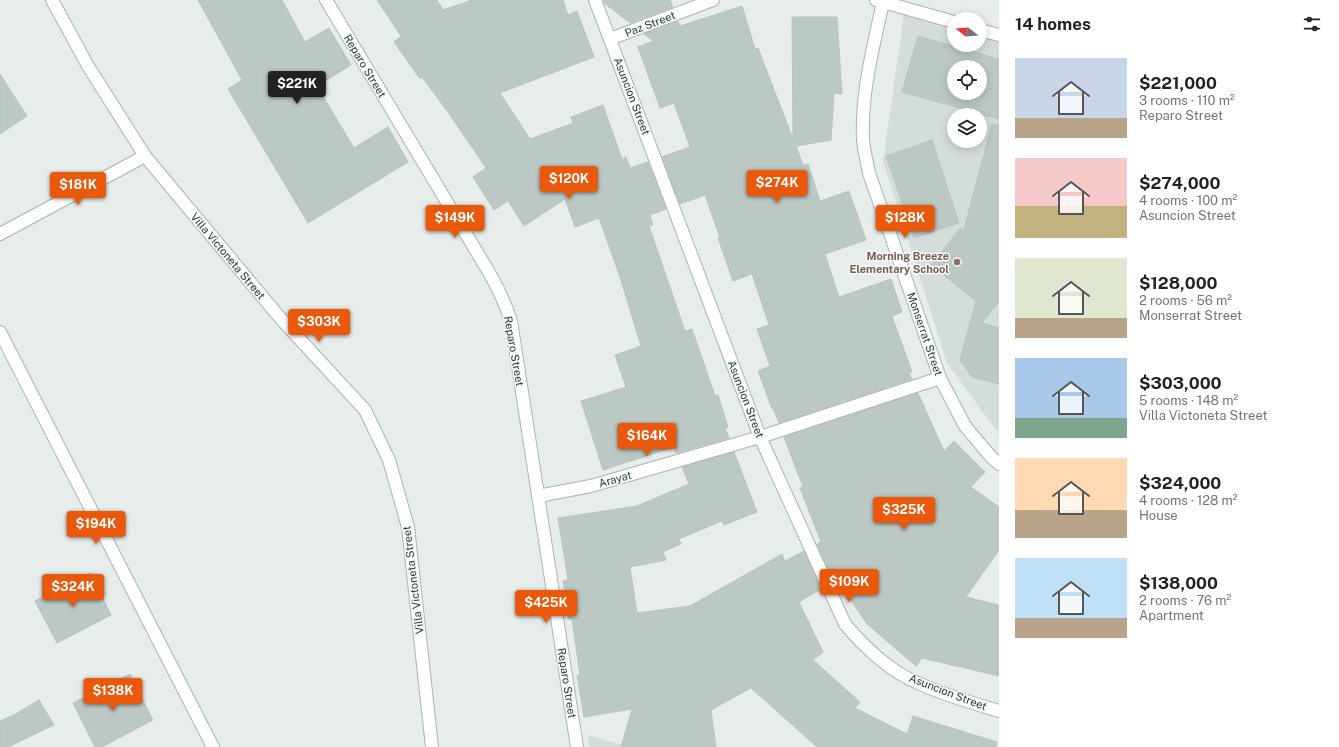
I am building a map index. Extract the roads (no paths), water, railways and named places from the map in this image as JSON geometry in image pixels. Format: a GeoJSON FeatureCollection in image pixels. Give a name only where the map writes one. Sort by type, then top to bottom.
{"type":"FeatureCollection","features":[{"type":"Feature","properties":{"kind":"street","name":"Villa Victoneta Street"},"geometry":{"type":"LineString","coordinates":[[52,0],[88,66],[145,156],[281,319],[364,410],[389,460],[408,527],[432,747]]}},
{"type":"Feature","properties":{"kind":"street","name":"Reparo Street"},"geometry":{"type":"LineString","coordinates":[[326,0],[499,289],[511,321],[577,747]]}},
{"type":"Feature","properties":{"kind":"street","name":"Asuncion Street"},"geometry":{"type":"LineString","coordinates":[[596,0],[760,437],[846,624],[858,640],[897,671],[917,683],[961,700],[999,711]]}},
{"type":"Feature","properties":{"kind":"street","name":"Paz Street"},"geometry":{"type":"LineString","coordinates":[[610,39],[713,0]]}},
{"type":"Feature","properties":{"kind":"street"},"geometry":{"type":"LineString","coordinates":[[879,1],[947,20]]}},
{"type":"Feature","properties":{"kind":"street","name":"Monserrat Street"},"geometry":{"type":"LineString","coordinates":[[879,1],[868,69],[864,108],[863,141],[869,173],[940,378],[965,426],[992,458],[999,464]]}},
{"type":"Feature","properties":{"kind":"street"},"geometry":{"type":"LineString","coordinates":[[987,32],[999,35]]}},
{"type":"Feature","properties":{"kind":"street"},"geometry":{"type":"LineString","coordinates":[[0,234],[145,156]]}},
{"type":"Feature","properties":{"kind":"street"},"geometry":{"type":"LineString","coordinates":[[0,332],[213,747]]}},
{"type":"Feature","properties":{"kind":"street","name":"Arayat"},"geometry":{"type":"LineString","coordinates":[[538,496],[591,486],[760,437],[940,378]]}},
{"type":"Feature","properties":{"kind":"place","name":"Morning Breeze Elementary School"},"geometry":{"type":"Point","coordinates":[957,262]}}]}
